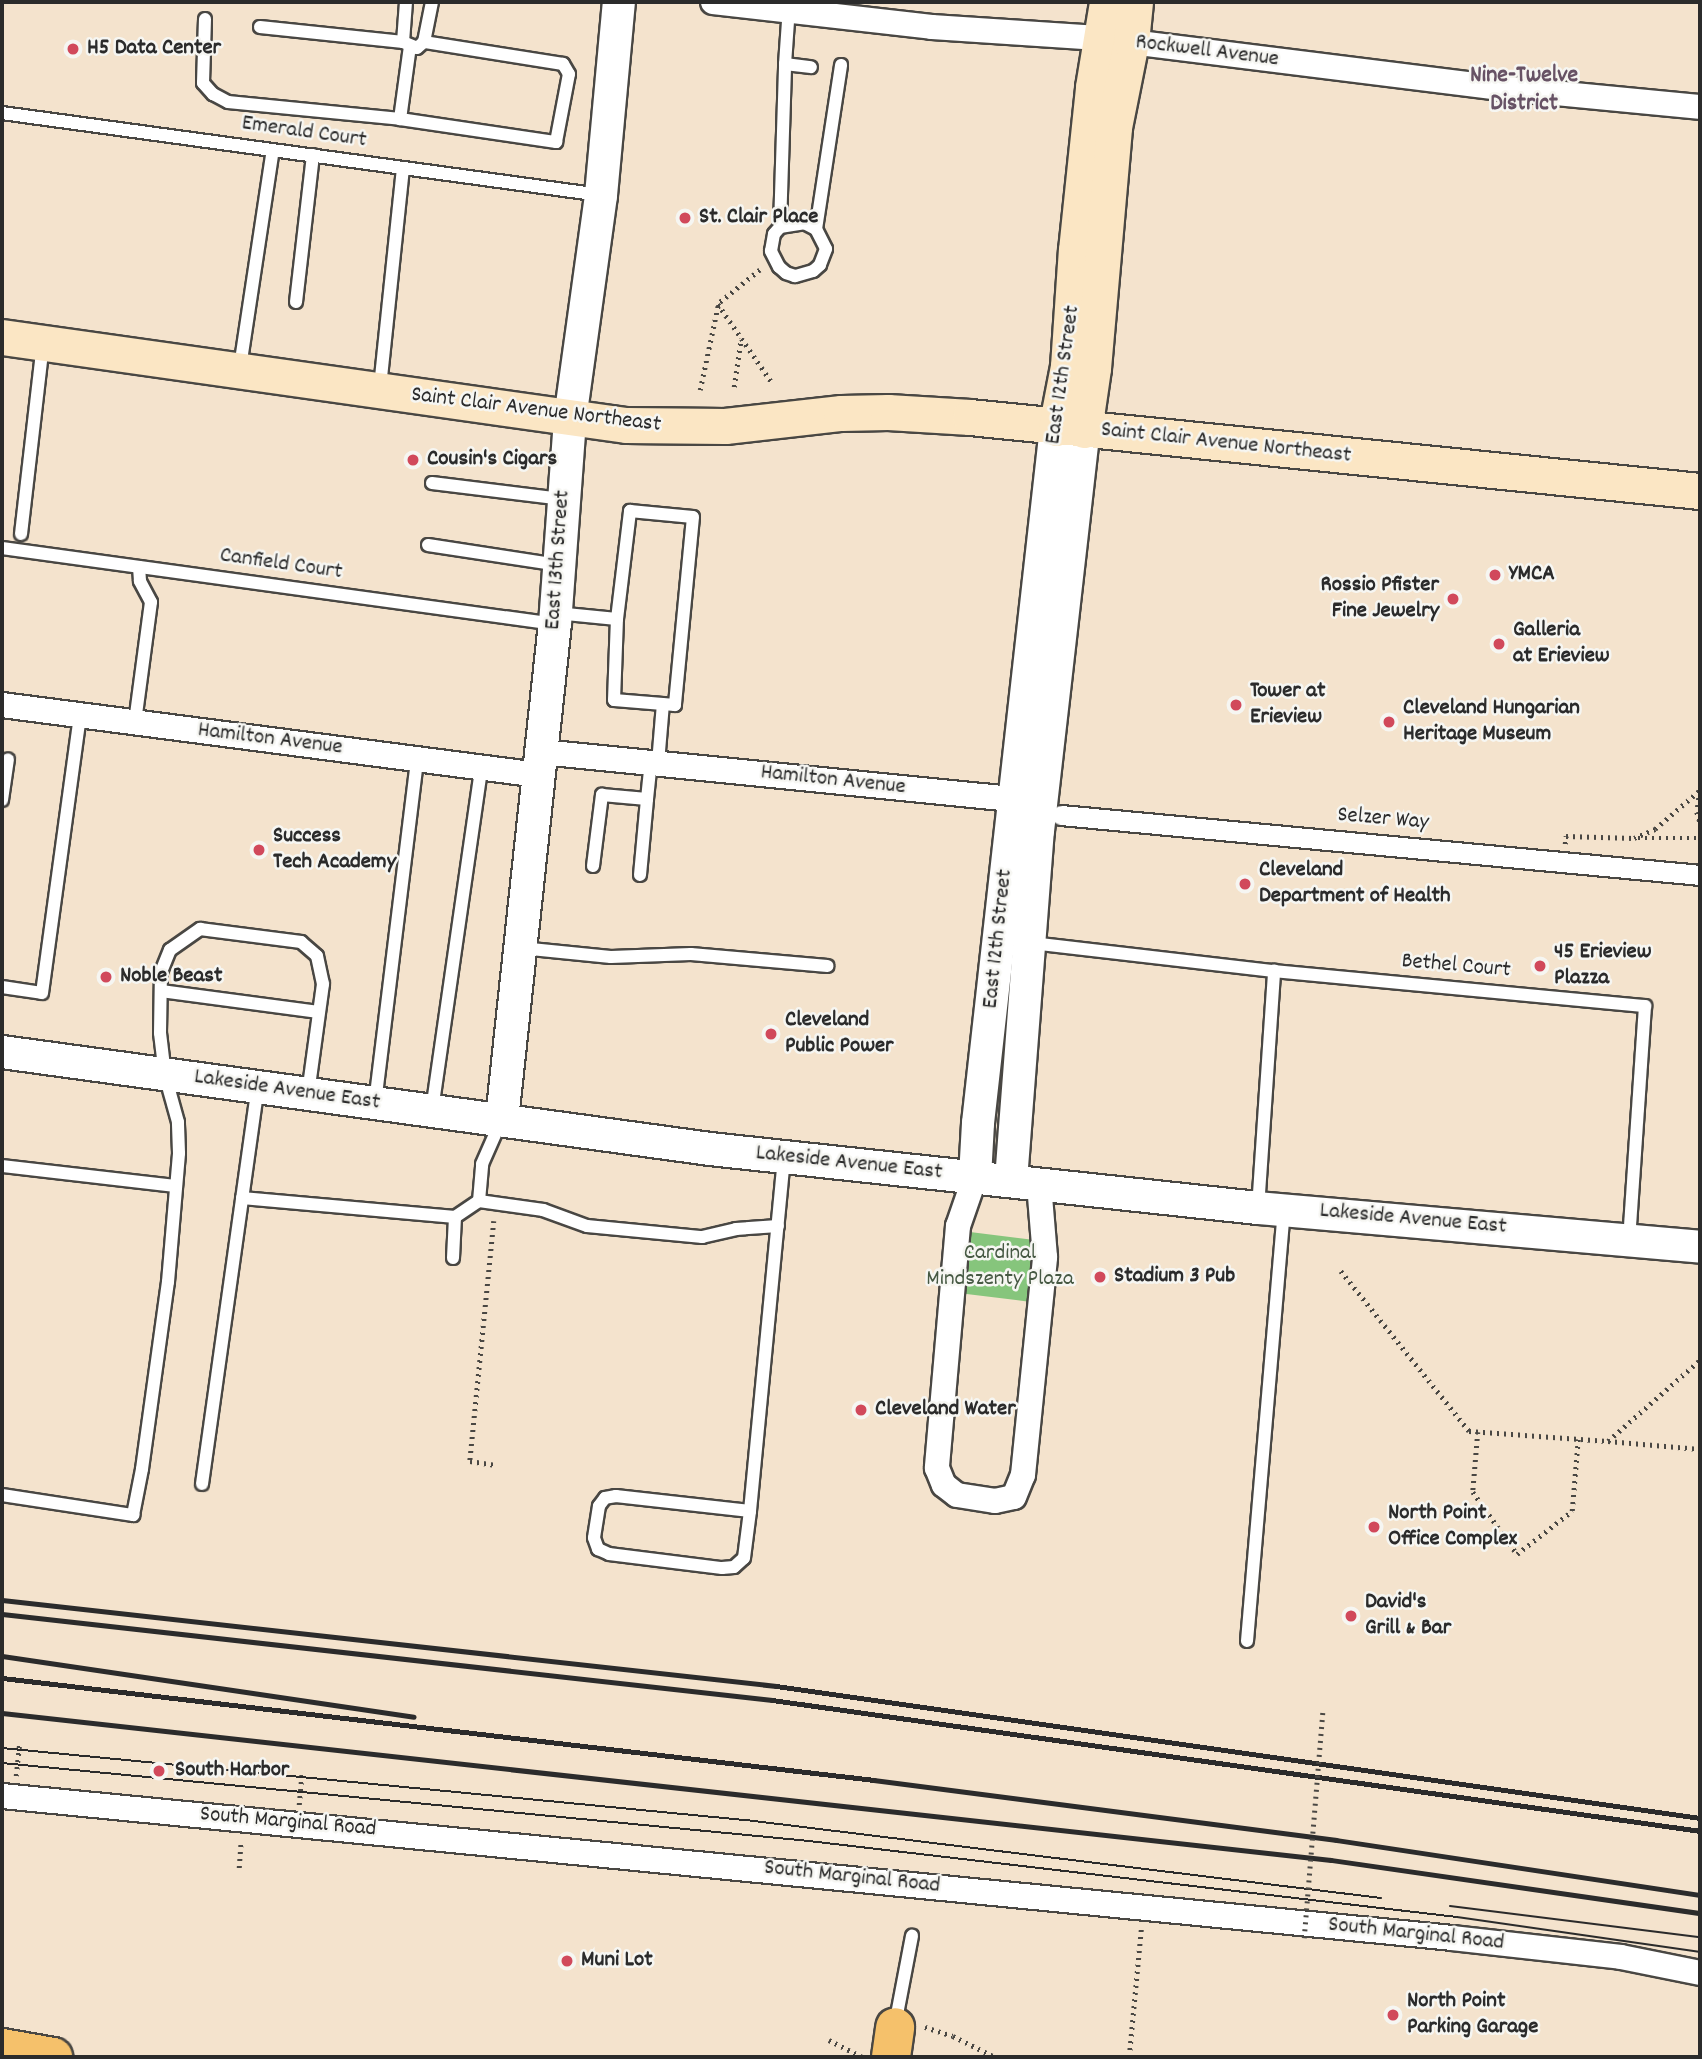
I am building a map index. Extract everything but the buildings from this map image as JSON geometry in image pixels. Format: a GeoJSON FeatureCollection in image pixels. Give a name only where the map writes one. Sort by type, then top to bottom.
{"type":"FeatureCollection","features":[{"type":"Feature","properties":{"kind":"highway"},"geometry":{"type":"LineString","coordinates":[[2,2048],[53,2057]]}},
{"type":"Feature","properties":{"kind":"main road","name":"East 12th Street"},"geometry":{"type":"LineString","coordinates":[[1107,2],[1115,40]]}},
{"type":"Feature","properties":{"kind":"main road","name":"East 12th Street"},"geometry":{"type":"LineString","coordinates":[[1070,429],[1068,366],[1076,250],[1115,40],[1135,2]]}},
{"type":"Feature","properties":{"kind":"main road","name":"Saint Clair Avenue Northeast"},"geometry":{"type":"LineString","coordinates":[[2,337],[570,419],[674,427],[725,426],[841,413],[888,412],[1700,491]]}},
{"type":"Feature","properties":{"kind":"street","name":"East 13th Street"},"geometry":{"type":"LineString","coordinates":[[502,1119],[555,618],[570,419],[601,195],[619,2]]}},
{"type":"Feature","properties":{"kind":"street","name":"Rockwell Avenue"},"geometry":{"type":"LineString","coordinates":[[713,2],[789,7],[932,27],[1115,40],[1503,88],[1700,107]]}},
{"type":"Feature","properties":{"kind":"street","name":"East 12th Street"},"geometry":{"type":"LineString","coordinates":[[1039,805],[978,1123],[975,1177],[958,1226],[937,1468],[944,1485],[957,1495],[995,1501],[1014,1497],[1023,1475],[1045,1257],[1025,1182],[1031,943],[1039,805],[1070,429]]}},
{"type":"Feature","properties":{"kind":"street","name":"Hamilton Avenue"},"geometry":{"type":"LineString","coordinates":[[2,705],[481,768],[540,764],[655,763],[1039,805]]}},
{"type":"Feature","properties":{"kind":"street","name":"Selzer Way"},"geometry":{"type":"LineString","coordinates":[[1039,805],[1700,875]]}},
{"type":"Feature","properties":{"kind":"street","name":"Lakeside Avenue East"},"geometry":{"type":"LineString","coordinates":[[2,1052],[785,1157],[1271,1209],[1700,1247]]}},
{"type":"Feature","properties":{"kind":"street","name":"South Marginal Road"},"geometry":{"type":"LineString","coordinates":[[2,1796],[1143,1906],[1621,1957],[1700,1973]]}},
{"type":"Feature","properties":{"kind":"lane"},"geometry":{"type":"LineString","coordinates":[[400,120],[406,44],[406,2]]}},
{"type":"Feature","properties":{"kind":"lane"},"geometry":{"type":"LineString","coordinates":[[260,27],[406,44],[417,48],[424,42],[432,2]]}},
{"type":"Feature","properties":{"kind":"lane"},"geometry":{"type":"LineString","coordinates":[[789,7],[780,227],[771,242],[773,260],[779,267],[795,275],[805,275],[820,265],[826,249],[816,229],[841,65]]}},
{"type":"Feature","properties":{"kind":"lane"},"geometry":{"type":"LineString","coordinates":[[205,19],[203,83],[213,94],[228,102],[400,120],[556,142],[569,74],[563,64],[424,42]]}},
{"type":"Feature","properties":{"kind":"lane"},"geometry":{"type":"LineString","coordinates":[[785,64],[811,68]]}},
{"type":"Feature","properties":{"kind":"lane","name":"Emerald Court"},"geometry":{"type":"LineString","coordinates":[[2,113],[601,195]]}},
{"type":"Feature","properties":{"kind":"lane"},"geometry":{"type":"LineString","coordinates":[[240,371],[273,150]]}},
{"type":"Feature","properties":{"kind":"lane"},"geometry":{"type":"LineString","coordinates":[[296,302],[313,155]]}},
{"type":"Feature","properties":{"kind":"lane"},"geometry":{"type":"LineString","coordinates":[[379,391],[403,168]]}},
{"type":"Feature","properties":{"kind":"lane"},"geometry":{"type":"LineString","coordinates":[[780,227],[804,223],[816,229]]}},
{"type":"Feature","properties":{"kind":"lane"},"geometry":{"type":"LineString","coordinates":[[21,534],[43,343]]}},
{"type":"Feature","properties":{"kind":"lane"},"geometry":{"type":"LineString","coordinates":[[432,483],[564,499]]}},
{"type":"Feature","properties":{"kind":"lane"},"geometry":{"type":"LineString","coordinates":[[630,510],[693,517],[675,705],[614,700],[617,619],[630,510]]}},
{"type":"Feature","properties":{"kind":"lane"},"geometry":{"type":"LineString","coordinates":[[428,545],[559,565]]}},
{"type":"Feature","properties":{"kind":"lane","name":"Canfield Court"},"geometry":{"type":"LineString","coordinates":[[2,548],[555,618],[617,619]]}},
{"type":"Feature","properties":{"kind":"lane"},"geometry":{"type":"LineString","coordinates":[[135,722],[151,602],[140,582],[139,567]]}},
{"type":"Feature","properties":{"kind":"lane"},"geometry":{"type":"LineString","coordinates":[[640,875],[647,799],[663,704]]}},
{"type":"Feature","properties":{"kind":"lane"},"geometry":{"type":"LineString","coordinates":[[2,987],[42,993],[80,715]]}},
{"type":"Feature","properties":{"kind":"lane"},"geometry":{"type":"LineString","coordinates":[[2,800],[8,759]]}},
{"type":"Feature","properties":{"kind":"lane"},"geometry":{"type":"LineString","coordinates":[[375,1103],[417,760]]}},
{"type":"Feature","properties":{"kind":"lane"},"geometry":{"type":"LineString","coordinates":[[432,1110],[481,768]]}},
{"type":"Feature","properties":{"kind":"lane"},"geometry":{"type":"LineString","coordinates":[[593,866],[602,795],[647,799]]}},
{"type":"Feature","properties":{"kind":"lane"},"geometry":{"type":"LineString","coordinates":[[2,1495],[133,1515],[168,1282],[180,1137],[165,1075],[160,1033],[161,972],[170,950],[200,929],[301,942],[317,956],[323,969],[308,1094]]}},
{"type":"Feature","properties":{"kind":"lane","name":"Bethel Court"},"geometry":{"type":"LineString","coordinates":[[1031,943],[1274,971],[1645,1006],[1629,1240]]}},
{"type":"Feature","properties":{"kind":"lane"},"geometry":{"type":"LineString","coordinates":[[520,947],[611,957],[691,954],[827,966]]}},
{"type":"Feature","properties":{"kind":"lane"},"geometry":{"type":"LineString","coordinates":[[1247,1642],[1271,1209],[1274,971]]}},
{"type":"Feature","properties":{"kind":"lane"},"geometry":{"type":"LineString","coordinates":[[161,991],[319,1012]]}},
{"type":"Feature","properties":{"kind":"lane"},"geometry":{"type":"LineString","coordinates":[[202,1483],[258,1087]]}},
{"type":"Feature","properties":{"kind":"lane"},"geometry":{"type":"LineString","coordinates":[[479,1201],[482,1164],[502,1119]]}},
{"type":"Feature","properties":{"kind":"lane"},"geometry":{"type":"LineString","coordinates":[[750,1511],[616,1496],[605,1498],[599,1506],[594,1538],[598,1549],[609,1554],[734,1567],[744,1558],[750,1511],[785,1157]]}},
{"type":"Feature","properties":{"kind":"lane"},"geometry":{"type":"LineString","coordinates":[[2,1166],[176,1186]]}},
{"type":"Feature","properties":{"kind":"lane"},"geometry":{"type":"LineString","coordinates":[[242,1198],[454,1217],[479,1201],[543,1210],[587,1226],[702,1237],[736,1229],[778,1226]]}},
{"type":"Feature","properties":{"kind":"lane"},"geometry":{"type":"LineString","coordinates":[[453,1258],[454,1217]]}},
{"type":"Feature","properties":{"kind":"lane"},"geometry":{"type":"LineString","coordinates":[[896,2029],[912,1936]]}},
{"type":"Feature","properties":{"kind":"path"},"geometry":{"type":"LineString","coordinates":[[700,390],[718,304],[760,270]]}},
{"type":"Feature","properties":{"kind":"path"},"geometry":{"type":"LineString","coordinates":[[718,304],[773,384]]}},
{"type":"Feature","properties":{"kind":"path"},"geometry":{"type":"LineString","coordinates":[[734,387],[741,338]]}},
{"type":"Feature","properties":{"kind":"path"},"geometry":{"type":"LineString","coordinates":[[1700,790],[1697,800],[1700,822]]}},
{"type":"Feature","properties":{"kind":"path"},"geometry":{"type":"LineString","coordinates":[[1634,838],[1655,829],[1700,790]]}},
{"type":"Feature","properties":{"kind":"path"},"geometry":{"type":"LineString","coordinates":[[1562,862],[1566,836],[1700,838]]}},
{"type":"Feature","properties":{"kind":"path"},"geometry":{"type":"LineString","coordinates":[[495,1213],[470,1461],[496,1465]]}},
{"type":"Feature","properties":{"kind":"path"},"geometry":{"type":"LineString","coordinates":[[1341,1271],[1469,1431],[1700,1449]]}},
{"type":"Feature","properties":{"kind":"path"},"geometry":{"type":"LineString","coordinates":[[1608,1441],[1700,1360]]}},
{"type":"Feature","properties":{"kind":"path"},"geometry":{"type":"LineString","coordinates":[[1478,1432],[1473,1492],[1517,1555],[1572,1511],[1578,1439]]}},
{"type":"Feature","properties":{"kind":"path"},"geometry":{"type":"LineString","coordinates":[[1304,1938],[1323,1709]]}},
{"type":"Feature","properties":{"kind":"path"},"geometry":{"type":"LineString","coordinates":[[293,1807],[299,1807],[302,1772]]}},
{"type":"Feature","properties":{"kind":"path"},"geometry":{"type":"LineString","coordinates":[[239,1868],[242,1831]]}},
{"type":"Feature","properties":{"kind":"path"},"geometry":{"type":"LineString","coordinates":[[1129,2057],[1143,1906]]}},
{"type":"Feature","properties":{"kind":"path"},"geometry":{"type":"LineString","coordinates":[[896,2029],[923,2026],[953,2036],[995,2057]]}},
{"type":"Feature","properties":{"kind":"path"},"geometry":{"type":"LineString","coordinates":[[829,2040],[863,2057]]}},
{"type":"Feature","properties":{"kind":"green space","name":"Cardinal Mindszenty Plaza"},"geometry":{"type":"Polygon","coordinates":[[[970,1232],[1038,1240],[1031,1302],[962,1294],[970,1232]]]}},
{"type":"Feature","properties":{"kind":"tram line"},"geometry":{"type":"LineString","coordinates":[[2,1748],[754,1821],[1381,1898]]}},
{"type":"Feature","properties":{"kind":"tram line"},"geometry":{"type":"LineString","coordinates":[[2,1763],[809,1841],[1457,1917],[1700,1952]]}},
{"type":"Feature","properties":{"kind":"tram line"},"geometry":{"type":"LineString","coordinates":[[1450,1906],[1700,1937]]}},
{"type":"Feature","properties":{"kind":"railway"},"geometry":{"type":"LineString","coordinates":[[2,1600],[776,1686],[1700,1818]]}},
{"type":"Feature","properties":{"kind":"railway"},"geometry":{"type":"LineString","coordinates":[[2,1614],[772,1700],[1700,1831]]}},
{"type":"Feature","properties":{"kind":"railway"},"geometry":{"type":"LineString","coordinates":[[2,1656],[414,1717]]}},
{"type":"Feature","properties":{"kind":"railway"},"geometry":{"type":"LineString","coordinates":[[2,1678],[874,1780],[1336,1840],[1700,1895]]}},
{"type":"Feature","properties":{"kind":"railway"},"geometry":{"type":"LineString","coordinates":[[2,1713],[1331,1860],[1700,1913]]}},
{"type":"Feature","properties":{"kind":"place","name":"H5 Data Center"},"geometry":{"type":"Point","coordinates":[73,49]}},
{"type":"Feature","properties":{"kind":"place","name":"St. Clair Place"},"geometry":{"type":"Point","coordinates":[685,218]}},
{"type":"Feature","properties":{"kind":"place","name":"Cousin's Cigars"},"geometry":{"type":"Point","coordinates":[413,460]}},
{"type":"Feature","properties":{"kind":"place","name":"YMCA"},"geometry":{"type":"Point","coordinates":[1495,575]}},
{"type":"Feature","properties":{"kind":"place","name":"Rossio Pfister Fine Jewelry"},"geometry":{"type":"Point","coordinates":[1453,599]}},
{"type":"Feature","properties":{"kind":"place","name":"Galleria at Erieview"},"geometry":{"type":"Point","coordinates":[1499,644]}},
{"type":"Feature","properties":{"kind":"place","name":"Tower at Erieview"},"geometry":{"type":"Point","coordinates":[1236,705]}},
{"type":"Feature","properties":{"kind":"place","name":"Cleveland Hungarian Heritage Museum"},"geometry":{"type":"Point","coordinates":[1389,722]}},
{"type":"Feature","properties":{"kind":"place","name":"Success Tech Academy"},"geometry":{"type":"Point","coordinates":[259,850]}},
{"type":"Feature","properties":{"kind":"place","name":"Cleveland Department of Health"},"geometry":{"type":"Point","coordinates":[1245,884]}},
{"type":"Feature","properties":{"kind":"place","name":"45 Erieview Plazza"},"geometry":{"type":"Point","coordinates":[1540,966]}},
{"type":"Feature","properties":{"kind":"place","name":"Noble Beast"},"geometry":{"type":"Point","coordinates":[106,977]}},
{"type":"Feature","properties":{"kind":"place","name":"Cleveland Public Power"},"geometry":{"type":"Point","coordinates":[771,1034]}},
{"type":"Feature","properties":{"kind":"place","name":"Stadium 3 Pub"},"geometry":{"type":"Point","coordinates":[1100,1277]}},
{"type":"Feature","properties":{"kind":"place","name":"Cleveland Water"},"geometry":{"type":"Point","coordinates":[861,1410]}},
{"type":"Feature","properties":{"kind":"place","name":"North Point Office Complex"},"geometry":{"type":"Point","coordinates":[1374,1527]}},
{"type":"Feature","properties":{"kind":"place","name":"David's Grill & Bar"},"geometry":{"type":"Point","coordinates":[1351,1616]}},
{"type":"Feature","properties":{"kind":"place","name":"South Harbor"},"geometry":{"type":"Point","coordinates":[159,1771]}},
{"type":"Feature","properties":{"kind":"place","name":"Muni Lot"},"geometry":{"type":"Point","coordinates":[567,1961]}},
{"type":"Feature","properties":{"kind":"place","name":"North Point Parking Garage"},"geometry":{"type":"Point","coordinates":[1393,2015]}},
{"type":"Feature","properties":{"kind":"district","name":"Nine-Twelve District"},"geometry":{"type":"Point","coordinates":[1524,91]}}]}
